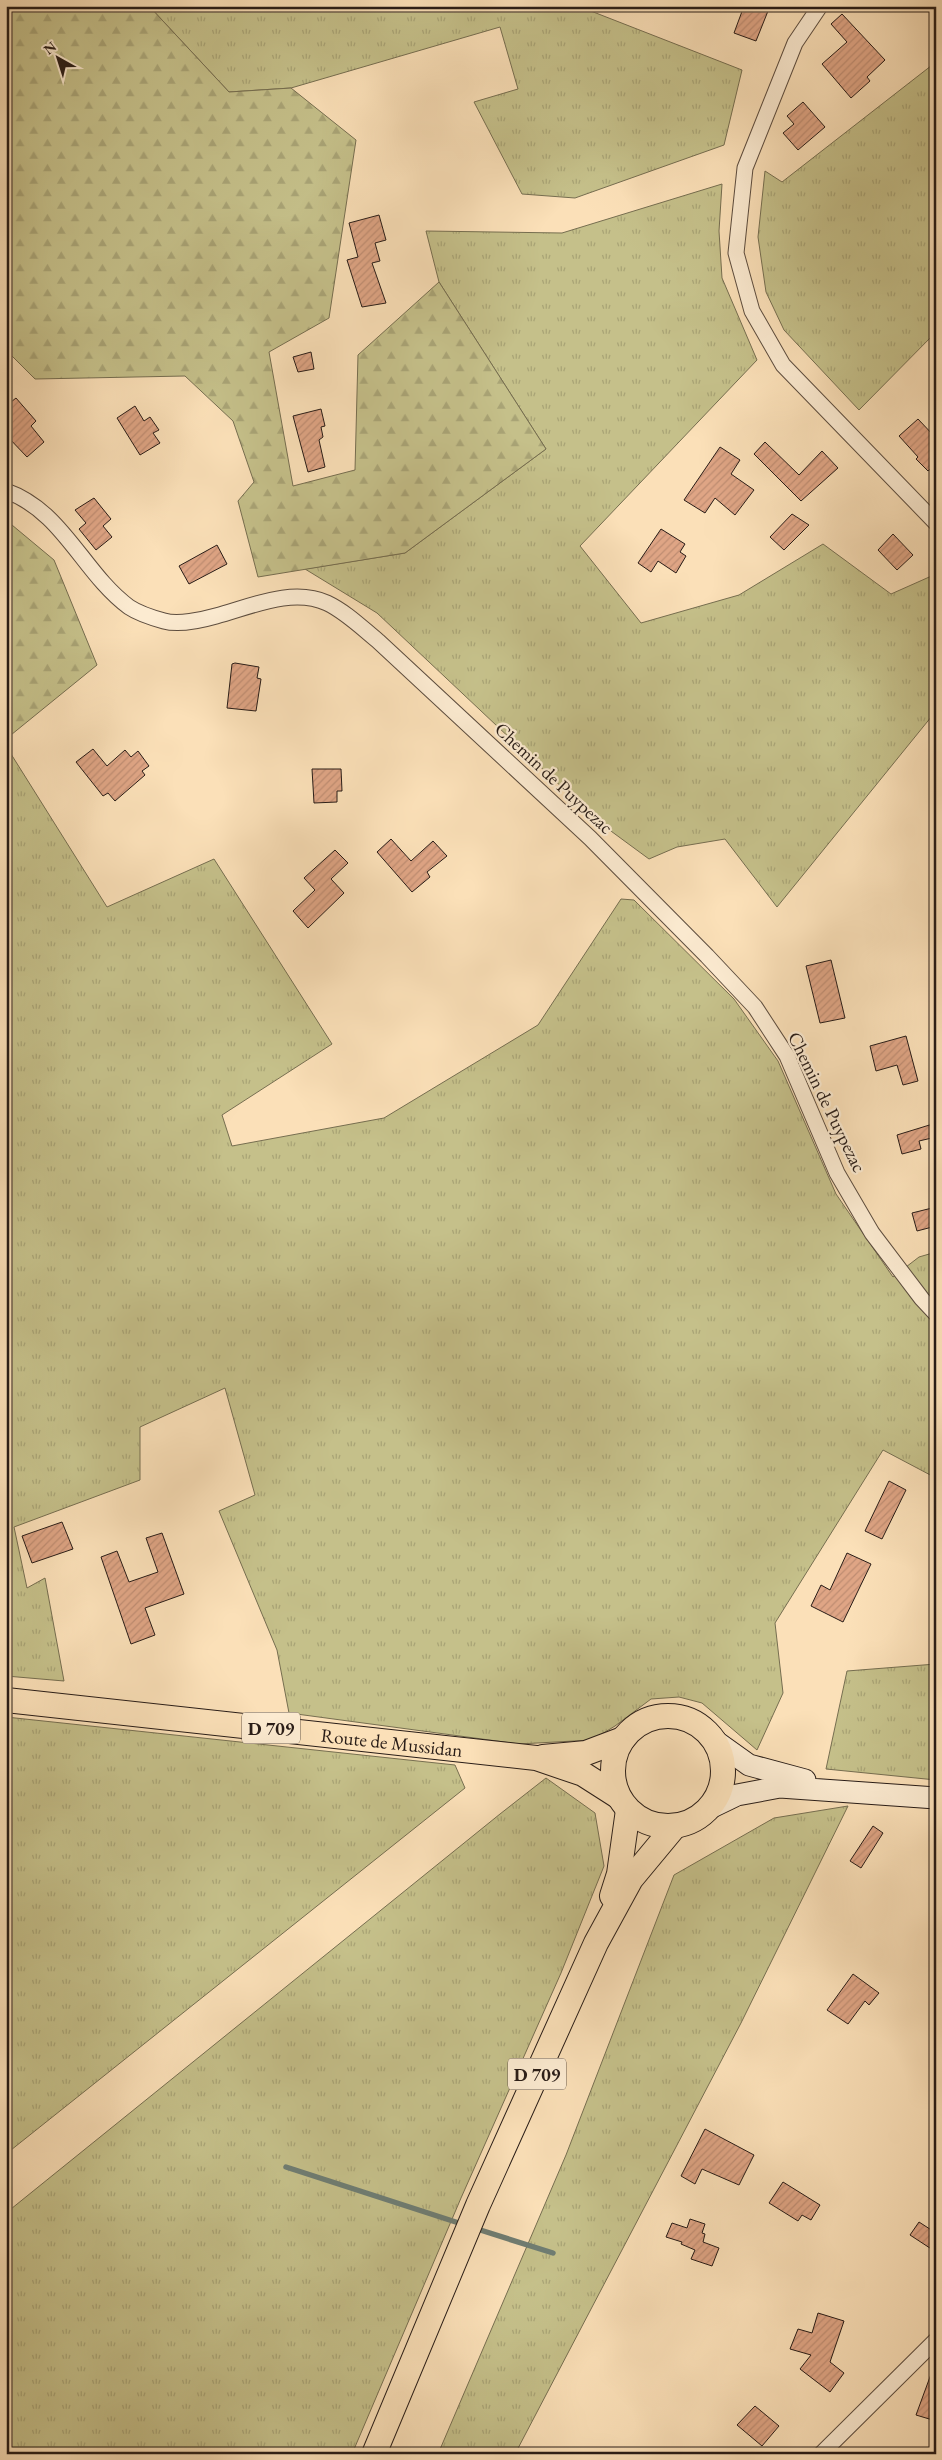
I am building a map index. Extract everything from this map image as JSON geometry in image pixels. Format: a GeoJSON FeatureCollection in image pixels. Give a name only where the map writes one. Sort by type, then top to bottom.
{"type":"FeatureCollection","features":[{"type":"Feature","properties":{"kind":"main road","name":"Route de Mussidan"},"geometry":{"type":"LineString","coordinates":[[6,1700],[536,1758],[586,1753],[624,1739]]}},
{"type":"Feature","properties":{"kind":"main road"},"geometry":{"type":"LineString","coordinates":[[714,1740],[720,1754],[722,1776],[716,1798],[706,1810],[692,1821],[675,1826],[657,1825],[641,1820],[624,1804],[613,1782],[612,1766],[618,1747],[629,1731],[645,1720],[664,1716],[683,1718],[700,1726],[714,1740],[749,1765],[852,1791]]}},
{"type":"Feature","properties":{"kind":"main road","name":"Route de Mussidan"},"geometry":{"type":"LineString","coordinates":[[536,1758],[583,1774],[624,1804]]}},
{"type":"Feature","properties":{"kind":"main road"},"geometry":{"type":"LineString","coordinates":[[706,1810],[738,1795],[780,1788],[852,1791],[936,1798]]}},
{"type":"Feature","properties":{"kind":"main road","name":"D 709"},"geometry":{"type":"LineString","coordinates":[[596,1943],[619,1874],[624,1804]]}},
{"type":"Feature","properties":{"kind":"main road","name":"D 709"},"geometry":{"type":"LineString","coordinates":[[374,2454],[478,2205],[596,1943],[631,1879],[675,1826]]}},
{"type":"Feature","properties":{"kind":"street"},"geometry":{"type":"LineString","coordinates":[[820,6],[795,43],[745,168],[736,252],[752,311],[783,365],[936,523]]}},
{"type":"Feature","properties":{"kind":"street","name":"Chemin de Puypezac"},"geometry":{"type":"LineString","coordinates":[[6,491],[47,516],[76,546],[102,583],[130,608],[166,622],[205,620],[262,601],[308,598],[326,603],[341,612],[378,642],[590,838],[755,1008],[788,1056],[838,1173],[872,1233],[922,1299],[936,1314]]}},
{"type":"Feature","properties":{"kind":"street"},"geometry":{"type":"LineString","coordinates":[[821,2454],[936,2340]]}},
{"type":"Feature","properties":{"kind":"green space"},"geometry":{"type":"Polygon","coordinates":[[[6,6],[149,6],[229,92],[291,88],[356,140],[329,318],[269,352],[293,486],[355,470],[358,355],[439,282],[546,449],[405,553],[258,577],[238,501],[254,482],[233,421],[185,376],[35,379],[6,350],[6,6]]]}},
{"type":"Feature","properties":{"kind":"green space"},"geometry":{"type":"Polygon","coordinates":[[[149,6],[578,6],[742,70],[724,145],[575,198],[522,194],[474,102],[518,89],[500,27],[291,88],[229,92],[149,6]]]}},
{"type":"Feature","properties":{"kind":"green space"},"geometry":{"type":"Polygon","coordinates":[[[936,62],[936,332],[859,410],[784,330],[766,292],[758,237],[765,171],[782,182],[936,62]]]}},
{"type":"Feature","properties":{"kind":"green space"},"geometry":{"type":"Polygon","coordinates":[[[722,184],[719,231],[722,278],[757,360],[580,546],[641,623],[739,595],[823,544],[891,594],[936,574],[936,711],[777,907],[725,839],[677,847],[649,859],[600,823],[377,613],[305,569],[405,553],[546,449],[439,282],[426,231],[562,233],[722,184]]]}},
{"type":"Feature","properties":{"kind":"green space"},"geometry":{"type":"Polygon","coordinates":[[[6,520],[54,560],[97,665],[6,739],[6,520]]]}},
{"type":"Feature","properties":{"kind":"green space"},"geometry":{"type":"Polygon","coordinates":[[[6,746],[107,907],[214,859],[332,1044],[222,1115],[232,1146],[384,1118],[538,1025],[621,899],[634,900],[734,999],[778,1061],[836,1194],[893,1277],[919,1257],[936,1252],[936,1478],[883,1450],[775,1623],[783,1693],[757,1750],[702,1703],[679,1697],[651,1699],[615,1726],[592,1740],[519,1744],[289,1713],[277,1650],[219,1511],[255,1495],[225,1388],[140,1427],[140,1480],[14,1527],[27,1588],[45,1578],[64,1681],[6,1676],[6,746]]]}},
{"type":"Feature","properties":{"kind":"green space"},"geometry":{"type":"Polygon","coordinates":[[[936,1664],[936,1780],[826,1769],[847,1671],[936,1664]]]}},
{"type":"Feature","properties":{"kind":"green space"},"geometry":{"type":"Polygon","coordinates":[[[6,1717],[455,1765],[465,1788],[6,2154],[6,1717]]]}},
{"type":"Feature","properties":{"kind":"green space"},"geometry":{"type":"Polygon","coordinates":[[[546,1778],[595,1813],[604,1866],[561,1973],[461,2198],[352,2454],[6,2454],[6,2213],[546,1778]]]}},
{"type":"Feature","properties":{"kind":"green space"},"geometry":{"type":"Polygon","coordinates":[[[848,1806],[741,2023],[515,2454],[438,2454],[566,2155],[674,1875],[774,1818],[848,1806]]]}},
{"type":"Feature","properties":{"kind":"building"},"geometry":{"type":"Polygon","coordinates":[[[744,6],[770,6],[756,41],[734,33],[744,6]]]}},
{"type":"Feature","properties":{"kind":"building"},"geometry":{"type":"Polygon","coordinates":[[[842,14],[885,60],[867,77],[870,81],[851,98],[822,64],[847,42],[831,24],[842,14]]]}},
{"type":"Feature","properties":{"kind":"building"},"geometry":{"type":"Polygon","coordinates":[[[803,102],[825,127],[798,150],[783,133],[794,124],[787,116],[803,102]]]}},
{"type":"Feature","properties":{"kind":"building"},"geometry":{"type":"Polygon","coordinates":[[[379,215],[386,240],[375,243],[380,261],[372,263],[386,303],[362,307],[347,260],[358,257],[349,223],[379,215]]]}},
{"type":"Feature","properties":{"kind":"building"},"geometry":{"type":"Polygon","coordinates":[[[311,352],[314,369],[298,372],[293,357],[311,352]]]}},
{"type":"Feature","properties":{"kind":"building"},"geometry":{"type":"Polygon","coordinates":[[[16,398],[36,421],[31,426],[44,442],[27,457],[6,435],[6,406],[16,398]]]}},
{"type":"Feature","properties":{"kind":"building"},"geometry":{"type":"Polygon","coordinates":[[[135,406],[144,421],[150,417],[159,430],[153,433],[160,443],[140,455],[117,418],[135,406]]]}},
{"type":"Feature","properties":{"kind":"building"},"geometry":{"type":"Polygon","coordinates":[[[321,409],[325,426],[321,427],[323,437],[319,440],[325,467],[308,472],[293,416],[321,409]]]}},
{"type":"Feature","properties":{"kind":"building"},"geometry":{"type":"Polygon","coordinates":[[[918,419],[936,438],[936,464],[928,471],[916,459],[918,457],[899,436],[918,419]]]}},
{"type":"Feature","properties":{"kind":"building"},"geometry":{"type":"Polygon","coordinates":[[[765,442],[799,475],[822,451],[838,468],[801,501],[754,454],[765,442]]]}},
{"type":"Feature","properties":{"kind":"building"},"geometry":{"type":"Polygon","coordinates":[[[720,447],[740,460],[731,474],[754,490],[735,515],[715,498],[705,513],[684,500],[720,447]]]}},
{"type":"Feature","properties":{"kind":"building"},"geometry":{"type":"Polygon","coordinates":[[[94,498],[111,519],[103,526],[112,537],[96,550],[79,529],[86,523],[75,510],[94,498]]]}},
{"type":"Feature","properties":{"kind":"building"},"geometry":{"type":"Polygon","coordinates":[[[792,514],[809,525],[784,550],[770,537],[792,514]]]}},
{"type":"Feature","properties":{"kind":"building"},"geometry":{"type":"Polygon","coordinates":[[[661,529],[685,544],[680,552],[686,556],[676,573],[658,561],[651,572],[638,563],[661,529]]]}},
{"type":"Feature","properties":{"kind":"building"},"geometry":{"type":"Polygon","coordinates":[[[893,534],[913,555],[897,570],[878,550],[893,534]]]}},
{"type":"Feature","properties":{"kind":"building"},"geometry":{"type":"Polygon","coordinates":[[[217,545],[227,564],[189,584],[179,566],[217,545]]]}},
{"type":"Feature","properties":{"kind":"building"},"geometry":{"type":"Polygon","coordinates":[[[232,664],[259,667],[257,678],[261,679],[256,711],[227,708],[232,664]]]}},
{"type":"Feature","properties":{"kind":"building"},"geometry":{"type":"Polygon","coordinates":[[[93,749],[107,766],[125,750],[131,757],[138,751],[149,766],[142,771],[145,775],[115,801],[108,793],[103,796],[76,762],[93,749]]]}},
{"type":"Feature","properties":{"kind":"building"},"geometry":{"type":"Polygon","coordinates":[[[312,769],[341,769],[342,791],[337,791],[337,802],[314,803],[312,769]]]}},
{"type":"Feature","properties":{"kind":"building"},"geometry":{"type":"Polygon","coordinates":[[[391,839],[411,861],[433,841],[447,856],[427,872],[430,877],[412,892],[377,852],[391,839]]]}},
{"type":"Feature","properties":{"kind":"building"},"geometry":{"type":"Polygon","coordinates":[[[335,850],[348,863],[331,879],[344,893],[308,928],[293,911],[315,890],[304,878],[335,850]]]}},
{"type":"Feature","properties":{"kind":"building"},"geometry":{"type":"Polygon","coordinates":[[[831,960],[845,1018],[820,1023],[806,966],[831,960]]]}},
{"type":"Feature","properties":{"kind":"building"},"geometry":{"type":"Polygon","coordinates":[[[906,1036],[918,1081],[903,1085],[897,1065],[876,1071],[870,1046],[906,1036]]]}},
{"type":"Feature","properties":{"kind":"building"},"geometry":{"type":"Polygon","coordinates":[[[936,1123],[936,1137],[919,1141],[921,1149],[902,1154],[897,1135],[936,1123]]]}},
{"type":"Feature","properties":{"kind":"building"},"geometry":{"type":"Polygon","coordinates":[[[936,1207],[936,1226],[917,1231],[912,1213],[936,1207]]]}},
{"type":"Feature","properties":{"kind":"building"},"geometry":{"type":"Polygon","coordinates":[[[889,1481],[906,1490],[882,1539],[865,1531],[889,1481]]]}},
{"type":"Feature","properties":{"kind":"building"},"geometry":{"type":"Polygon","coordinates":[[[62,1522],[73,1549],[32,1563],[22,1536],[62,1522]]]}},
{"type":"Feature","properties":{"kind":"building"},"geometry":{"type":"Polygon","coordinates":[[[162,1533],[184,1594],[145,1608],[155,1635],[131,1644],[101,1557],[117,1551],[129,1582],[158,1572],[146,1538],[162,1533]]]}},
{"type":"Feature","properties":{"kind":"building"},"geometry":{"type":"Polygon","coordinates":[[[847,1553],[871,1564],[843,1622],[811,1606],[821,1585],[830,1590],[847,1553]]]}},
{"type":"Feature","properties":{"kind":"building"},"geometry":{"type":"Polygon","coordinates":[[[873,1826],[883,1833],[861,1868],[850,1861],[873,1826]]]}},
{"type":"Feature","properties":{"kind":"building"},"geometry":{"type":"Polygon","coordinates":[[[853,1974],[879,1993],[869,2005],[865,2001],[848,2024],[827,2010],[853,1974]]]}},
{"type":"Feature","properties":{"kind":"building"},"geometry":{"type":"Polygon","coordinates":[[[705,2129],[754,2155],[739,2185],[702,2169],[695,2184],[681,2176],[705,2129]]]}},
{"type":"Feature","properties":{"kind":"building"},"geometry":{"type":"Polygon","coordinates":[[[783,2182],[820,2205],[811,2220],[802,2215],[798,2221],[769,2203],[783,2182]]]}},
{"type":"Feature","properties":{"kind":"building"},"geometry":{"type":"Polygon","coordinates":[[[690,2219],[705,2224],[702,2233],[705,2234],[703,2242],[719,2248],[712,2266],[691,2259],[695,2250],[681,2244],[682,2242],[666,2237],[672,2223],[687,2228],[690,2219]]]}},
{"type":"Feature","properties":{"kind":"building"},"geometry":{"type":"Polygon","coordinates":[[[919,2222],[936,2233],[936,2252],[910,2235],[919,2222]]]}},
{"type":"Feature","properties":{"kind":"building"},"geometry":{"type":"Polygon","coordinates":[[[818,2313],[844,2321],[830,2362],[844,2373],[830,2392],[800,2369],[811,2355],[790,2349],[798,2329],[812,2333],[818,2313]]]}},
{"type":"Feature","properties":{"kind":"building"},"geometry":{"type":"Polygon","coordinates":[[[934,2366],[936,2366],[936,2421],[916,2415],[934,2366]]]}},
{"type":"Feature","properties":{"kind":"building"},"geometry":{"type":"Polygon","coordinates":[[[755,2406],[779,2426],[762,2446],[737,2425],[755,2406]]]}},
{"type":"Feature","properties":{"kind":"waterway"},"geometry":{"type":"LineString","coordinates":[[286,2167],[465,2225]]}},
{"type":"Feature","properties":{"kind":"waterway"},"geometry":{"type":"LineString","coordinates":[[474,2228],[553,2253]]}}]}
